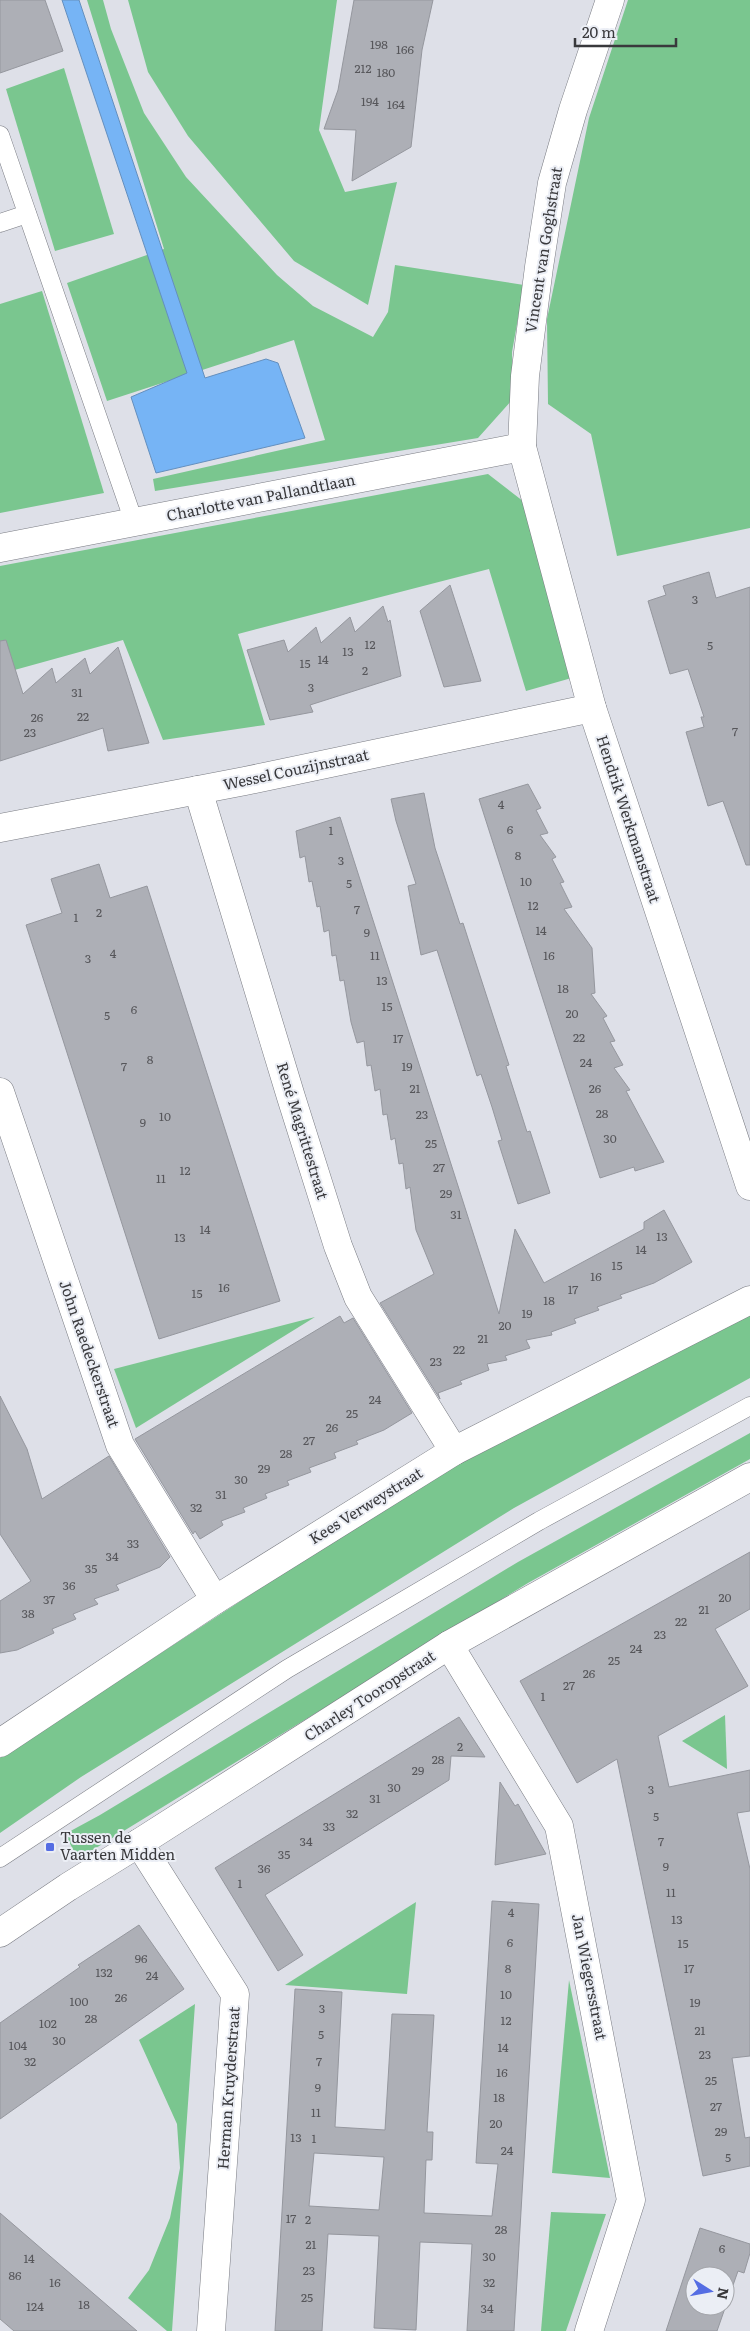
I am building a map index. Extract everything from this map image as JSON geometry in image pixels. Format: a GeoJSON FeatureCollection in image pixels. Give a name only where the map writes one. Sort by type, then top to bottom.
{"type":"FeatureCollection","features":[{"type":"Feature","properties":{"kind":"street","name":"Vincent van Goghstraat"},"geometry":{"type":"LineString","coordinates":[[522,447],[525,376],[538,267],[552,184],[573,110],[610,0]]}},
{"type":"Feature","properties":{"kind":"street","name":"Charlotte van Pallandtlaan"},"geometry":{"type":"LineString","coordinates":[[0,548],[522,447]]}},
{"type":"Feature","properties":{"kind":"street","name":"Hendrik Werkmanstraat"},"geometry":{"type":"LineString","coordinates":[[522,447],[592,708],[750,1186]]}},
{"type":"Feature","properties":{"kind":"street","name":"Wessel Couzijnstraat"},"geometry":{"type":"LineString","coordinates":[[0,828],[198,790],[592,708]]}},
{"type":"Feature","properties":{"kind":"street","name":"René Magrittestraat"},"geometry":{"type":"LineString","coordinates":[[198,790],[338,1246],[358,1297],[454,1451]]}},
{"type":"Feature","properties":{"kind":"street","name":"John Raedeckerstraat"},"geometry":{"type":"LineString","coordinates":[[0,1092],[120,1445],[215,1600]]}},
{"type":"Feature","properties":{"kind":"street","name":"Kees Verweystraat"},"geometry":{"type":"LineString","coordinates":[[0,1744],[215,1600],[454,1451],[750,1300]]}},
{"type":"Feature","properties":{"kind":"street","name":"Charley Tooropstraat"},"geometry":{"type":"LineString","coordinates":[[0,1933],[68,1887],[449,1645],[750,1477]]}},
{"type":"Feature","properties":{"kind":"street","name":"Jan Wiegersstraat"},"geometry":{"type":"LineString","coordinates":[[449,1645],[558,1826],[631,2200],[590,2331]]}},
{"type":"Feature","properties":{"kind":"street","name":"Herman Kruyderstraat"},"geometry":{"type":"LineString","coordinates":[[139,1843],[235,1994],[211,2331]]}},
{"type":"Feature","properties":{"kind":"lane"},"geometry":{"type":"LineString","coordinates":[[0,135],[134,522]]}},
{"type":"Feature","properties":{"kind":"lane"},"geometry":{"type":"LineString","coordinates":[[0,223],[27,214]]}},
{"type":"Feature","properties":{"kind":"lane"},"geometry":{"type":"LineString","coordinates":[[0,1858],[287,1669],[539,1521],[750,1406]]}},
{"type":"Feature","properties":{"kind":"green space"},"geometry":{"type":"Polygon","coordinates":[[[87,0],[103,0],[111,29],[144,113],[186,177],[277,275],[313,306],[373,337],[388,312],[395,265],[524,285],[512,352],[513,399],[478,438],[155,491],[153,479],[325,440],[294,340],[107,401],[67,283],[164,249],[87,0]]]}},
{"type":"Feature","properties":{"kind":"green space"},"geometry":{"type":"Polygon","coordinates":[[[128,0],[337,0],[319,130],[345,192],[397,182],[368,305],[294,261],[188,136],[148,72],[128,0]]]}},
{"type":"Feature","properties":{"kind":"green space"},"geometry":{"type":"Polygon","coordinates":[[[628,0],[750,0],[750,528],[617,556],[591,434],[548,404],[547,319],[589,118],[628,0]]]}},
{"type":"Feature","properties":{"kind":"green space"},"geometry":{"type":"Polygon","coordinates":[[[64,68],[114,234],[55,251],[6,89],[64,68]]]}},
{"type":"Feature","properties":{"kind":"green space"},"geometry":{"type":"Polygon","coordinates":[[[42,291],[104,493],[0,513],[0,304],[42,291]]]}},
{"type":"Feature","properties":{"kind":"green space"},"geometry":{"type":"Polygon","coordinates":[[[488,474],[528,505],[575,677],[526,691],[489,569],[238,634],[265,725],[163,740],[123,640],[0,674],[0,566],[488,474]]]}},
{"type":"Feature","properties":{"kind":"green space"},"geometry":{"type":"Polygon","coordinates":[[[750,1304],[750,1378],[514,1508],[81,1777],[0,1833],[0,1758],[443,1469],[750,1304]]]}},
{"type":"Feature","properties":{"kind":"green space"},"geometry":{"type":"Polygon","coordinates":[[[315,1317],[136,1428],[114,1369],[315,1317]]]}},
{"type":"Feature","properties":{"kind":"green space"},"geometry":{"type":"Polygon","coordinates":[[[750,1433],[750,1459],[528,1583],[78,1859],[65,1834],[100,1815],[518,1562],[750,1433]]]}},
{"type":"Feature","properties":{"kind":"green space"},"geometry":{"type":"Polygon","coordinates":[[[725,1715],[727,1769],[682,1741],[725,1715]]]}},
{"type":"Feature","properties":{"kind":"green space"},"geometry":{"type":"Polygon","coordinates":[[[416,1902],[407,1994],[285,1985],[416,1902]]]}},
{"type":"Feature","properties":{"kind":"green space"},"geometry":{"type":"Polygon","coordinates":[[[569,1980],[610,2178],[552,2173],[569,1980]]]}},
{"type":"Feature","properties":{"kind":"green space"},"geometry":{"type":"Polygon","coordinates":[[[195,2004],[172,2331],[167,2331],[128,2298],[149,2270],[170,2218],[180,2168],[177,2124],[139,2040],[195,2004]]]}},
{"type":"Feature","properties":{"kind":"green space"},"geometry":{"type":"Polygon","coordinates":[[[551,2212],[606,2214],[566,2331],[541,2331],[551,2212]]]}},
{"type":"Feature","properties":{"kind":"water"},"geometry":{"type":"Polygon","coordinates":[[[62,0],[79,0],[205,378],[266,359],[278,363],[305,438],[156,473],[131,397],[187,373],[62,0]]]}},
{"type":"Feature","properties":{"kind":"building"},"geometry":{"type":"Polygon","coordinates":[[[0,0],[45,0],[63,51],[0,73],[0,0]]]}},
{"type":"Feature","properties":{"kind":"building"},"geometry":{"type":"Polygon","coordinates":[[[354,0],[433,0],[422,50],[411,147],[352,181],[356,130],[324,129],[338,90],[354,0]]]}},
{"type":"Feature","properties":{"kind":"building"},"geometry":{"type":"Polygon","coordinates":[[[709,572],[716,598],[750,587],[750,865],[746,865],[723,801],[708,806],[686,732],[704,727],[701,717],[704,717],[688,669],[670,674],[648,601],[666,595],[663,586],[709,572]]]}},
{"type":"Feature","properties":{"kind":"building"},"geometry":{"type":"Polygon","coordinates":[[[450,585],[481,681],[444,687],[420,611],[450,585]]]}},
{"type":"Feature","properties":{"kind":"building"},"geometry":{"type":"Polygon","coordinates":[[[383,606],[388,622],[390,620],[401,676],[310,705],[313,712],[270,720],[247,650],[284,640],[288,652],[316,627],[321,643],[350,617],[355,632],[383,606]]]}},
{"type":"Feature","properties":{"kind":"building"},"geometry":{"type":"Polygon","coordinates":[[[6,640],[23,694],[52,668],[56,683],[85,658],[90,674],[118,647],[149,743],[108,751],[103,728],[0,761],[0,641],[6,640]]]}},
{"type":"Feature","properties":{"kind":"building"},"geometry":{"type":"Polygon","coordinates":[[[528,784],[541,808],[536,810],[548,833],[540,835],[556,857],[552,859],[564,882],[560,883],[572,907],[564,909],[592,948],[595,993],[591,994],[607,1016],[603,1018],[615,1041],[610,1042],[623,1065],[614,1068],[630,1090],[626,1091],[664,1162],[635,1171],[634,1167],[600,1178],[479,799],[528,784]]]}},
{"type":"Feature","properties":{"kind":"building"},"geometry":{"type":"Polygon","coordinates":[[[424,793],[435,848],[460,924],[463,923],[509,1065],[506,1066],[527,1132],[530,1131],[550,1193],[518,1204],[498,1141],[502,1140],[492,1107],[481,1074],[477,1076],[437,950],[421,955],[408,886],[416,884],[391,799],[424,793]]]}},
{"type":"Feature","properties":{"kind":"building"},"geometry":{"type":"Polygon","coordinates":[[[340,817],[499,1314],[515,1229],[544,1283],[644,1229],[644,1222],[664,1210],[692,1262],[654,1283],[620,1295],[622,1298],[597,1307],[599,1310],[574,1319],[576,1323],[551,1332],[552,1335],[526,1340],[530,1348],[505,1356],[507,1360],[487,1364],[489,1370],[460,1381],[462,1384],[438,1393],[440,1399],[380,1303],[434,1274],[416,1230],[410,1187],[406,1189],[403,1163],[399,1164],[395,1138],[391,1140],[387,1114],[383,1115],[380,1089],[375,1091],[371,1065],[367,1066],[364,1041],[357,1043],[351,1022],[344,980],[340,981],[336,955],[332,956],[329,930],[324,932],[320,906],[317,907],[312,881],[309,882],[305,856],[300,858],[296,831],[340,817]]]}},
{"type":"Feature","properties":{"kind":"building"},"geometry":{"type":"Polygon","coordinates":[[[99,864],[110,898],[147,886],[280,1301],[159,1339],[26,925],[62,913],[51,879],[99,864]]]}},
{"type":"Feature","properties":{"kind":"building"},"geometry":{"type":"Polygon","coordinates":[[[340,1316],[344,1323],[353,1318],[412,1413],[384,1430],[356,1441],[358,1444],[334,1453],[336,1458],[309,1468],[311,1472],[287,1481],[289,1485],[265,1494],[267,1498],[243,1508],[245,1512],[221,1521],[223,1525],[200,1539],[195,1531],[193,1534],[135,1439],[340,1316]]]}},
{"type":"Feature","properties":{"kind":"building"},"geometry":{"type":"Polygon","coordinates":[[[0,1396],[27,1449],[42,1499],[109,1456],[170,1557],[160,1567],[116,1585],[119,1590],[94,1599],[98,1604],[73,1614],[76,1619],[52,1629],[54,1633],[17,1650],[0,1653],[0,1601],[31,1581],[0,1534],[0,1396]]]}},
{"type":"Feature","properties":{"kind":"building"},"geometry":{"type":"Polygon","coordinates":[[[750,1552],[750,1609],[715,1629],[748,1686],[658,1736],[669,1787],[750,1770],[750,1811],[737,1813],[750,1869],[750,2056],[732,2058],[745,2138],[750,2137],[750,2166],[703,2176],[617,1759],[577,1783],[520,1681],[750,1552]]]}},
{"type":"Feature","properties":{"kind":"building"},"geometry":{"type":"Polygon","coordinates":[[[459,1717],[485,1757],[451,1756],[449,1780],[265,1895],[303,1955],[278,1971],[215,1868],[459,1717]]]}},
{"type":"Feature","properties":{"kind":"building"},"geometry":{"type":"Polygon","coordinates":[[[500,1782],[515,1806],[518,1804],[546,1854],[495,1865],[500,1782]]]}},
{"type":"Feature","properties":{"kind":"building"},"geometry":{"type":"Polygon","coordinates":[[[492,1901],[539,1904],[514,2331],[467,2331],[472,2244],[420,2242],[416,2330],[374,2328],[379,2236],[328,2234],[322,2331],[275,2331],[295,1989],[342,1992],[335,2127],[385,2130],[392,2014],[434,2015],[427,2132],[433,2132],[432,2160],[426,2160],[424,2213],[492,2216],[498,2164],[476,2163],[492,1901]],[[314,2153],[309,2206],[379,2210],[384,2157],[314,2153]]]}},
{"type":"Feature","properties":{"kind":"building"},"geometry":{"type":"Polygon","coordinates":[[[139,1925],[184,1989],[0,2119],[0,2023],[80,1967],[78,1965],[139,1925]]]}},
{"type":"Feature","properties":{"kind":"building"},"geometry":{"type":"Polygon","coordinates":[[[0,2213],[137,2331],[14,2331],[0,2319],[0,2213]]]}},
{"type":"Feature","properties":{"kind":"building"},"geometry":{"type":"Polygon","coordinates":[[[700,2228],[750,2244],[750,2253],[744,2273],[738,2271],[735,2280],[735,2266],[687,2266],[700,2228]]]}},
{"type":"Feature","properties":{"kind":"building"},"geometry":{"type":"Polygon","coordinates":[[[685,2273],[685,2316],[722,2316],[717,2331],[666,2331],[685,2273]]]}},
{"type":"Feature","properties":{"kind":"place","name":"Tussen de Vaarten Midden"},"geometry":{"type":"Point","coordinates":[50,1847]}}]}
